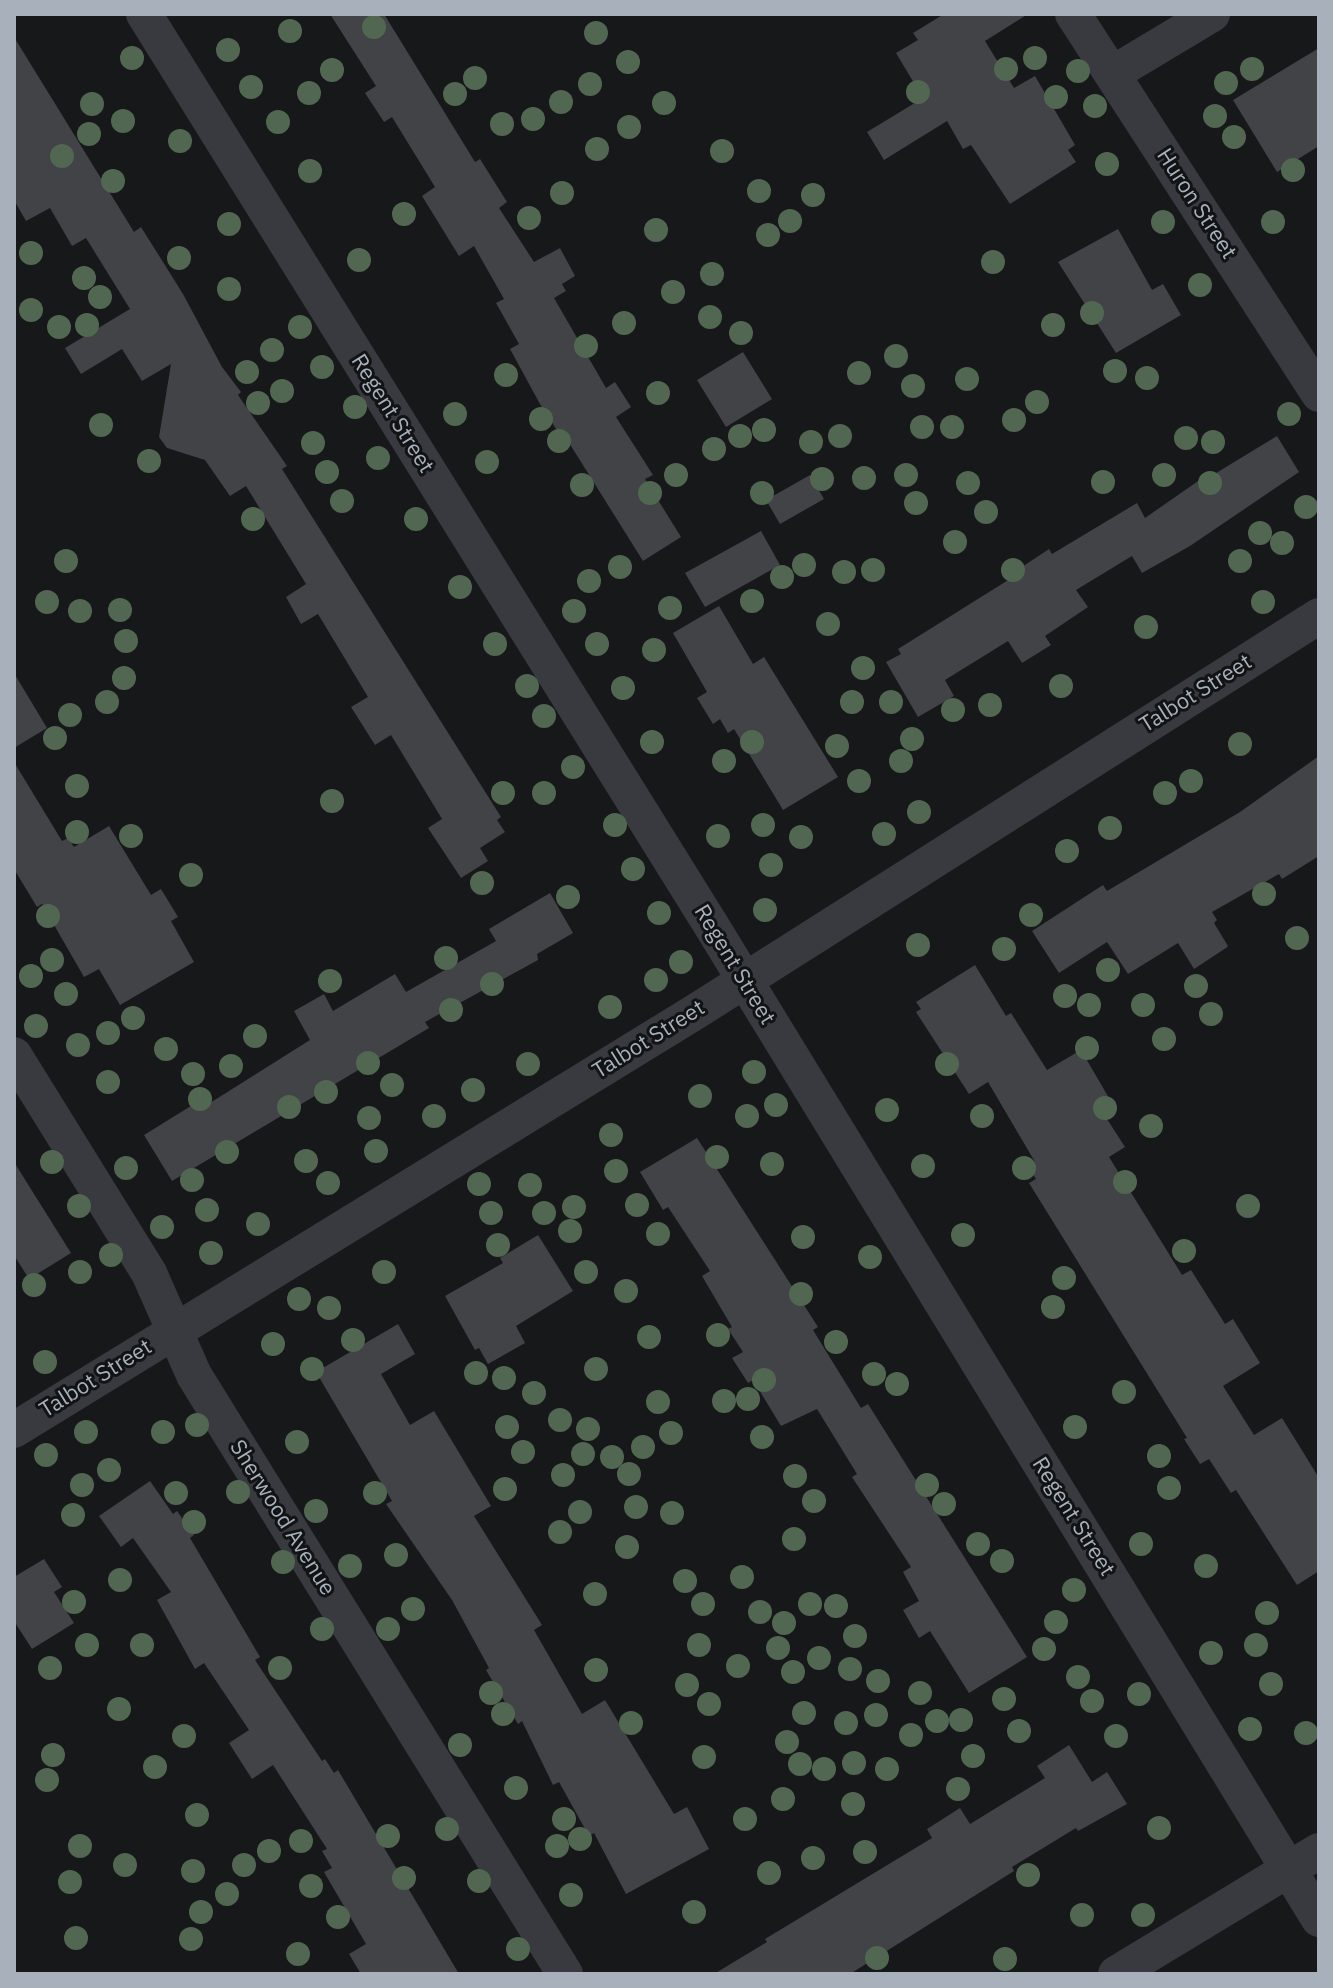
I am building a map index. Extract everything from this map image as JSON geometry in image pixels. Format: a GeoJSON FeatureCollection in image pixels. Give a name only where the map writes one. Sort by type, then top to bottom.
{"type":"FeatureCollection","features":[{"type":"Feature","properties":{"kind":"street","name":"Regent Street"},"geometry":{"type":"LineString","coordinates":[[144,14],[743,981],[1304,1860],[1319,1919]]}},
{"type":"Feature","properties":{"kind":"street","name":"Huron Street"},"geometry":{"type":"LineString","coordinates":[[1073,14],[1319,394]]}},
{"type":"Feature","properties":{"kind":"street"},"geometry":{"type":"LineString","coordinates":[[1112,74],[1212,14]]}},
{"type":"Feature","properties":{"kind":"street","name":"Talbot Street"},"geometry":{"type":"LineString","coordinates":[[14,1430],[743,981],[1319,616]]}},
{"type":"Feature","properties":{"kind":"street","name":"Sherwood Avenue"},"geometry":{"type":"LineString","coordinates":[[14,1055],[149,1273],[194,1375],[565,1974]]}},
{"type":"Feature","properties":{"kind":"street"},"geometry":{"type":"LineString","coordinates":[[1116,1974],[1304,1860]]}},
{"type":"Feature","properties":{"kind":"building"},"geometry":{"type":"Polygon","coordinates":[[[330,14],[384,14],[475,162],[480,159],[507,202],[499,208],[534,262],[560,248],[575,276],[562,284],[566,291],[554,298],[606,388],[615,382],[631,407],[616,417],[653,475],[645,479],[681,537],[643,561],[561,430],[558,432],[540,404],[510,349],[519,344],[496,303],[504,299],[474,246],[459,256],[422,196],[435,187],[392,117],[384,122],[365,93],[376,86],[330,14]]]}},
{"type":"Feature","properties":{"kind":"building"},"geometry":{"type":"Polygon","coordinates":[[[944,14],[1028,14],[985,41],[1014,88],[1035,76],[1075,145],[1068,150],[1076,162],[1010,204],[971,145],[963,149],[947,121],[884,160],[867,132],[923,98],[896,53],[918,40],[913,33],[944,14]]]}},
{"type":"Feature","properties":{"kind":"building"},"geometry":{"type":"Polygon","coordinates":[[[14,37],[134,232],[141,227],[183,294],[222,367],[241,392],[238,395],[287,466],[282,469],[501,817],[497,820],[505,832],[480,848],[488,861],[461,878],[428,828],[442,819],[391,735],[375,745],[351,707],[368,697],[318,614],[301,624],[286,597],[306,584],[246,486],[230,496],[205,460],[167,448],[159,437],[171,364],[142,381],[122,349],[81,374],[65,348],[130,309],[86,238],[72,246],[50,208],[26,221],[14,200],[14,37]]]}},
{"type":"Feature","properties":{"kind":"building"},"geometry":{"type":"Polygon","coordinates":[[[1319,48],[1319,146],[1277,172],[1233,100],[1319,48]]]}},
{"type":"Feature","properties":{"kind":"building"},"geometry":{"type":"Polygon","coordinates":[[[1118,229],[1152,290],[1163,284],[1181,315],[1116,353],[1058,262],[1118,229]]]}},
{"type":"Feature","properties":{"kind":"building"},"geometry":{"type":"Polygon","coordinates":[[[743,352],[772,399],[726,427],[697,380],[743,352]]]}},
{"type":"Feature","properties":{"kind":"building"},"geometry":{"type":"Polygon","coordinates":[[[1277,436],[1299,472],[1190,546],[1142,573],[1132,556],[1076,590],[1088,607],[1045,636],[1051,645],[1022,663],[1008,641],[945,680],[954,696],[918,717],[886,662],[901,654],[898,649],[1021,572],[1019,569],[1049,549],[1052,554],[1137,503],[1145,518],[1201,479],[1203,481],[1277,436]]]}},
{"type":"Feature","properties":{"kind":"building"},"geometry":{"type":"Polygon","coordinates":[[[810,475],[824,499],[780,524],[766,500],[810,475]]]}},
{"type":"Feature","properties":{"kind":"building"},"geometry":{"type":"Polygon","coordinates":[[[761,531],[780,565],[705,607],[685,573],[761,531]]]}},
{"type":"Feature","properties":{"kind":"building"},"geometry":{"type":"Polygon","coordinates":[[[719,606],[753,664],[764,657],[838,777],[783,810],[734,729],[728,733],[720,719],[713,724],[697,698],[707,692],[673,633],[719,606]]]}},
{"type":"Feature","properties":{"kind":"building"},"geometry":{"type":"Polygon","coordinates":[[[14,673],[47,728],[14,748],[14,673]]]}},
{"type":"Feature","properties":{"kind":"building"},"geometry":{"type":"Polygon","coordinates":[[[1319,756],[1319,856],[1282,879],[1279,874],[1212,912],[1217,920],[1214,923],[1228,946],[1226,948],[1194,969],[1178,943],[1128,974],[1107,942],[1059,973],[1032,931],[1103,885],[1107,891],[1240,812],[1319,756]]]}},
{"type":"Feature","properties":{"kind":"building"},"geometry":{"type":"Polygon","coordinates":[[[14,762],[62,841],[68,838],[74,847],[109,826],[151,895],[161,889],[178,917],[171,921],[194,962],[120,1005],[99,969],[84,977],[42,904],[37,907],[14,869],[14,762]]]}},
{"type":"Feature","properties":{"kind":"building"},"geometry":{"type":"Polygon","coordinates":[[[550,893],[573,933],[537,954],[538,960],[425,1022],[429,1028],[172,1181],[144,1135],[199,1101],[202,1108],[310,1040],[294,1011],[324,994],[333,1011],[395,974],[406,992],[496,941],[489,929],[550,893]]]}},
{"type":"Feature","properties":{"kind":"building"},"geometry":{"type":"Polygon","coordinates":[[[975,965],[1006,1016],[1011,1013],[1047,1070],[1081,1050],[1109,1098],[1098,1105],[1125,1147],[1109,1157],[1182,1275],[1191,1270],[1225,1324],[1233,1319],[1260,1363],[1223,1386],[1254,1435],[1282,1418],[1319,1478],[1319,1571],[1297,1585],[1236,1490],[1231,1493],[1209,1459],[1200,1464],[1184,1439],[1187,1438],[1029,1183],[1036,1179],[1028,1167],[1035,1162],[988,1082],[969,1094],[916,1012],[921,1009],[916,1002],[975,965]]]}},
{"type":"Feature","properties":{"kind":"building"},"geometry":{"type":"Polygon","coordinates":[[[697,1138],[818,1327],[813,1330],[861,1408],[868,1404],[1027,1657],[969,1693],[930,1631],[919,1638],[903,1610],[919,1601],[903,1572],[911,1567],[852,1477],[857,1474],[817,1409],[781,1426],[753,1380],[748,1383],[732,1358],[743,1352],[702,1276],[710,1271],[668,1207],[663,1210],[640,1172],[697,1138]]]}},
{"type":"Feature","properties":{"kind":"building"},"geometry":{"type":"Polygon","coordinates":[[[14,1162],[71,1253],[29,1279],[14,1255],[14,1162]]]}},
{"type":"Feature","properties":{"kind":"building"},"geometry":{"type":"Polygon","coordinates":[[[538,1235],[573,1291],[516,1326],[525,1343],[488,1364],[479,1348],[475,1350],[445,1296],[503,1263],[500,1258],[538,1235]]]}},
{"type":"Feature","properties":{"kind":"building"},"geometry":{"type":"Polygon","coordinates":[[[398,1324],[415,1354],[381,1374],[410,1425],[434,1411],[491,1506],[474,1516],[542,1625],[534,1630],[582,1714],[605,1700],[674,1814],[687,1807],[709,1849],[626,1894],[594,1833],[589,1836],[559,1782],[553,1785],[522,1721],[518,1724],[486,1670],[489,1668],[452,1600],[386,1504],[392,1501],[316,1372],[398,1324]]]}},
{"type":"Feature","properties":{"kind":"building"},"geometry":{"type":"Polygon","coordinates":[[[150,1481],[173,1514],[177,1511],[194,1535],[190,1538],[260,1657],[255,1660],[322,1761],[325,1759],[334,1773],[338,1770],[459,1974],[361,1974],[349,1954],[366,1944],[324,1872],[332,1868],[322,1851],[327,1849],[273,1765],[252,1779],[229,1743],[249,1730],[204,1663],[195,1669],[157,1600],[171,1592],[133,1538],[121,1547],[99,1516],[150,1481]]]}},
{"type":"Feature","properties":{"kind":"building"},"geometry":{"type":"Polygon","coordinates":[[[44,1559],[62,1587],[54,1592],[74,1623],[32,1649],[14,1621],[14,1577],[44,1559]]]}},
{"type":"Feature","properties":{"kind":"building"},"geometry":{"type":"Polygon","coordinates":[[[1069,1745],[1092,1782],[1107,1772],[1127,1804],[1078,1831],[1076,1828],[1012,1867],[1014,1871],[850,1974],[714,1974],[767,1942],[765,1939],[932,1838],[927,1829],[960,1808],[970,1824],[1045,1778],[1037,1766],[1069,1745]]]}}]}
